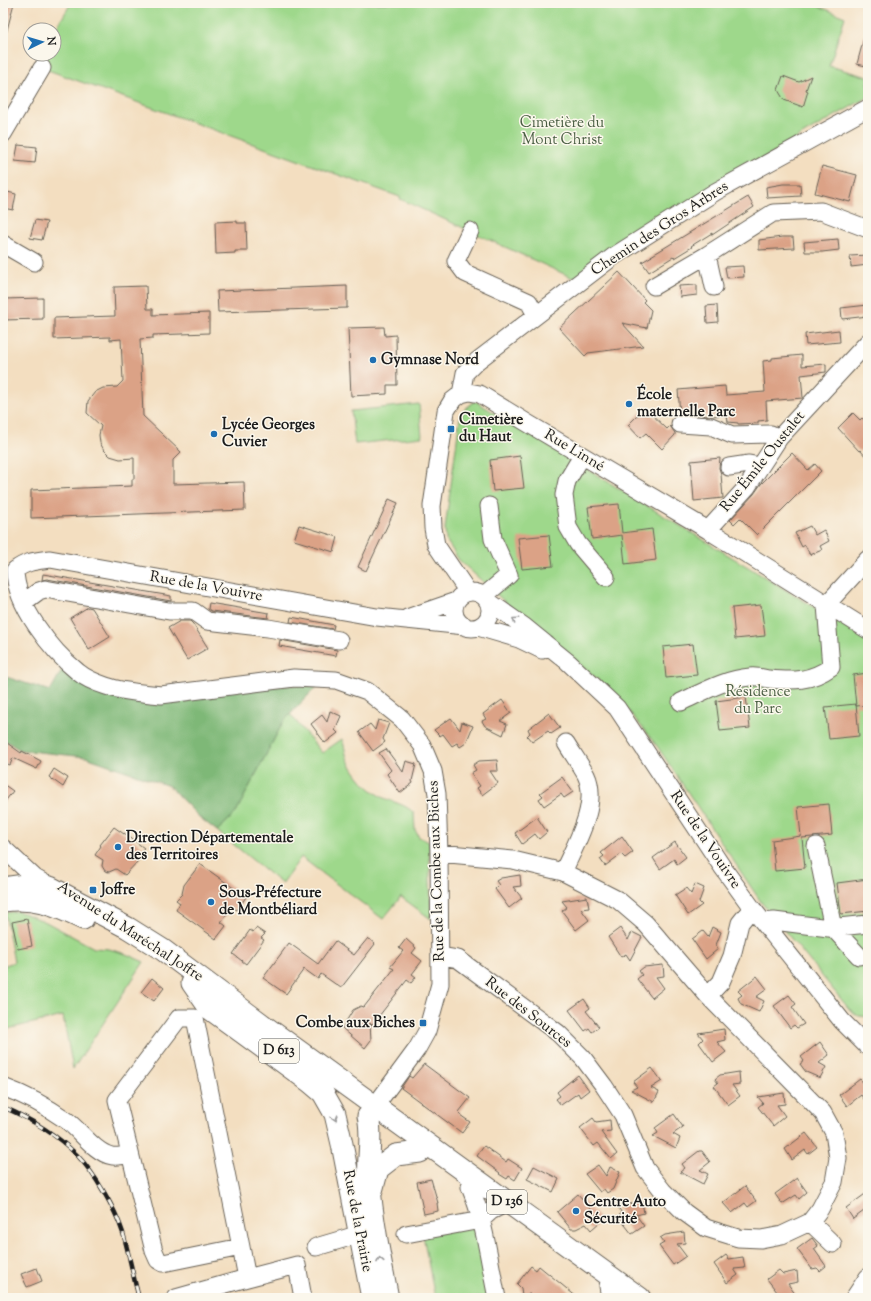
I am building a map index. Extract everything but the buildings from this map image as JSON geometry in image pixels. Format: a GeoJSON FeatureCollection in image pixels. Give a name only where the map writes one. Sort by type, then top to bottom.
{"type":"FeatureCollection","features":[{"type":"Feature","properties":{"kind":"main road","name":"Avenue du Maréchal Joffre"},"geometry":{"type":"LineString","coordinates":[[4,894],[44,902],[47,887]]}},
{"type":"Feature","properties":{"kind":"main road","name":"Avenue du Maréchal Joffre"},"geometry":{"type":"LineString","coordinates":[[47,887],[148,952],[192,983],[237,1020],[353,1104],[371,1111]]}},
{"type":"Feature","properties":{"kind":"main road","name":"Avenue du Maréchal Joffre"},"geometry":{"type":"LineString","coordinates":[[47,887],[128,928],[163,950],[371,1111]]}},
{"type":"Feature","properties":{"kind":"main road"},"geometry":{"type":"LineString","coordinates":[[4,894],[47,887]]}},
{"type":"Feature","properties":{"kind":"main road","name":"D 613"},"geometry":{"type":"LineString","coordinates":[[192,983],[210,1009],[310,1082],[324,1094],[335,1114],[342,1144]]}},
{"type":"Feature","properties":{"kind":"main road"},"geometry":{"type":"LineString","coordinates":[[342,1144],[371,1111]]}},
{"type":"Feature","properties":{"kind":"main road","name":"D 136"},"geometry":{"type":"LineString","coordinates":[[371,1111],[386,1130],[499,1207],[609,1292],[625,1298]]}},
{"type":"Feature","properties":{"kind":"main road","name":"D 136"},"geometry":{"type":"LineString","coordinates":[[371,1111],[640,1298]]}},
{"type":"Feature","properties":{"kind":"main road","name":"Rue de la Prairie"},"geometry":{"type":"LineString","coordinates":[[371,1111],[368,1168],[370,1197],[374,1227],[388,1298]]}},
{"type":"Feature","properties":{"kind":"main road","name":"Rue de la Prairie"},"geometry":{"type":"LineString","coordinates":[[342,1144],[372,1298]]}},
{"type":"Feature","properties":{"kind":"main road","name":"Rue de la Prairie"},"geometry":{"type":"LineString","coordinates":[[370,1197],[378,1170],[396,1156],[420,1152]]}},
{"type":"Feature","properties":{"kind":"street"},"geometry":{"type":"LineString","coordinates":[[3,134],[42,68]]}},
{"type":"Feature","properties":{"kind":"street","name":"Chemin des Gros Arbres"},"geometry":{"type":"LineString","coordinates":[[461,394],[464,374],[477,361],[614,256],[716,192],[868,108]]}},
{"type":"Feature","properties":{"kind":"street"},"geometry":{"type":"LineString","coordinates":[[654,286],[707,255],[773,213],[821,211],[868,229]]}},
{"type":"Feature","properties":{"kind":"street"},"geometry":{"type":"LineString","coordinates":[[470,231],[456,261],[465,273],[529,302],[536,315]]}},
{"type":"Feature","properties":{"kind":"street"},"geometry":{"type":"LineString","coordinates":[[3,244],[34,262]]}},
{"type":"Feature","properties":{"kind":"street"},"geometry":{"type":"LineString","coordinates":[[707,255],[714,287]]}},
{"type":"Feature","properties":{"kind":"street","name":"Rue Émile Oustalet"},"geometry":{"type":"LineString","coordinates":[[708,530],[747,487],[779,438],[868,342]]}},
{"type":"Feature","properties":{"kind":"street","name":"Rue Linné"},"geometry":{"type":"LineString","coordinates":[[461,394],[469,392],[480,394],[708,530],[868,630]]}},
{"type":"Feature","properties":{"kind":"street"},"geometry":{"type":"LineString","coordinates":[[461,394],[452,401],[446,411],[432,506],[432,528],[436,545],[474,597],[490,606],[489,616],[486,621],[471,626],[456,618],[454,606],[474,597],[509,575],[493,539],[489,506]]}},
{"type":"Feature","properties":{"kind":"street"},"geometry":{"type":"LineString","coordinates":[[680,424],[711,426],[732,435],[771,434],[779,438]]}},
{"type":"Feature","properties":{"kind":"street"},"geometry":{"type":"LineString","coordinates":[[582,456],[567,481],[564,495],[568,527],[578,544],[606,577]]}},
{"type":"Feature","properties":{"kind":"street"},"geometry":{"type":"LineString","coordinates":[[729,467],[749,464],[760,466]]}},
{"type":"Feature","properties":{"kind":"street","name":"Rue de la Vouivre"},"geometry":{"type":"LineString","coordinates":[[9,569],[31,562],[50,560],[399,620],[471,626],[520,639],[568,662]]}},
{"type":"Feature","properties":{"kind":"street"},"geometry":{"type":"LineString","coordinates":[[681,702],[727,681],[751,677],[787,681],[806,679],[822,674],[831,667],[826,605],[867,561]]}},
{"type":"Feature","properties":{"kind":"street","name":"Rue de la Combe aux Biches"},"geometry":{"type":"LineString","coordinates":[[9,569],[32,618],[49,645],[79,673],[106,686],[139,693],[161,695],[294,678],[336,680],[367,691],[402,719],[422,745],[433,771],[437,794],[441,956],[440,984],[429,1027],[421,1043],[371,1111]]}},
{"type":"Feature","properties":{"kind":"street"},"geometry":{"type":"LineString","coordinates":[[24,602],[39,591],[45,589],[169,611],[193,611],[207,621],[268,628],[339,640]]}},
{"type":"Feature","properties":{"kind":"street","name":"Rue de la Vouivre"},"geometry":{"type":"LineString","coordinates":[[399,620],[474,597],[525,628],[568,662],[617,708],[723,868],[752,908],[842,1021],[868,1047]]}},
{"type":"Feature","properties":{"kind":"street"},"geometry":{"type":"LineString","coordinates":[[563,872],[588,816],[590,805],[590,794],[586,776],[566,743]]}},
{"type":"Feature","properties":{"kind":"street"},"geometry":{"type":"LineString","coordinates":[[816,846],[833,928],[859,956]]}},
{"type":"Feature","properties":{"kind":"street","name":"Avenue du Maréchal Joffre"},"geometry":{"type":"LineString","coordinates":[[3,847],[17,862],[47,887]]}},
{"type":"Feature","properties":{"kind":"street","name":"Avenue du Maréchal Joffre"},"geometry":{"type":"LineString","coordinates":[[3,847],[47,887]]}},
{"type":"Feature","properties":{"kind":"street","name":"Rue des Sources"},"geometry":{"type":"LineString","coordinates":[[439,853],[513,860],[563,872],[618,900],[646,924],[708,996],[823,1113],[834,1133],[838,1158],[834,1182],[820,1209],[810,1222],[782,1235],[761,1239],[738,1238],[706,1228],[684,1212],[663,1191],[645,1168],[623,1115],[583,1058],[558,1033],[458,959],[441,956]]}},
{"type":"Feature","properties":{"kind":"street"},"geometry":{"type":"LineString","coordinates":[[4,894],[16,880],[19,871],[17,862]]}},
{"type":"Feature","properties":{"kind":"street"},"geometry":{"type":"LineString","coordinates":[[708,996],[721,982],[732,956],[740,923],[752,908]]}},
{"type":"Feature","properties":{"kind":"street"},"geometry":{"type":"LineString","coordinates":[[763,922],[774,921],[833,928],[868,924]]}},
{"type":"Feature","properties":{"kind":"street"},"geometry":{"type":"LineString","coordinates":[[241,1247],[163,1263],[158,1260],[154,1251],[117,1100],[179,1018],[195,1018],[241,1247],[247,1278]]}},
{"type":"Feature","properties":{"kind":"street"},"geometry":{"type":"LineString","coordinates":[[3,1086],[26,1096],[67,1120],[92,1144],[106,1154],[113,1156],[130,1155]]}},
{"type":"Feature","properties":{"kind":"street"},"geometry":{"type":"LineString","coordinates":[[470,1187],[476,1200],[481,1220],[497,1298]]}},
{"type":"Feature","properties":{"kind":"street"},"geometry":{"type":"LineString","coordinates":[[406,1234],[481,1220],[491,1211],[499,1207]]}},
{"type":"Feature","properties":{"kind":"street"},"geometry":{"type":"LineString","coordinates":[[810,1222],[833,1244]]}},
{"type":"Feature","properties":{"kind":"street"},"geometry":{"type":"LineString","coordinates":[[316,1247],[360,1234]]}},
{"type":"Feature","properties":{"kind":"street"},"geometry":{"type":"LineString","coordinates":[[176,1298],[297,1266],[303,1298]]}},
{"type":"Feature","properties":{"kind":"street"},"geometry":{"type":"LineString","coordinates":[[854,1298],[868,1276]]}},
{"type":"Feature","properties":{"kind":"green space","name":"Cimetière du Mont Christ"},"geometry":{"type":"Polygon","coordinates":[[[71,3],[811,3],[845,17],[829,66],[868,77],[868,97],[807,132],[575,279],[400,199],[400,197],[34,65],[36,62],[62,62],[62,22],[60,22],[71,3]]]}},
{"type":"Feature","properties":{"kind":"green space","name":"Résidence du Parc"},"geometry":{"type":"Polygon","coordinates":[[[475,401],[868,640],[868,1017],[859,1016],[850,1010],[761,902],[657,746],[616,695],[517,613],[459,560],[446,540],[445,528],[460,418],[465,409],[475,401]]]}},
{"type":"Feature","properties":{"kind":"green space"},"geometry":{"type":"Polygon","coordinates":[[[419,404],[422,437],[355,444],[351,411],[419,404]]]}},
{"type":"Feature","properties":{"kind":"green space"},"geometry":{"type":"Polygon","coordinates":[[[63,668],[125,698],[295,685],[317,686],[283,722],[235,814],[217,831],[199,817],[169,786],[86,757],[20,750],[3,739],[3,676],[50,691],[63,668]]]}},
{"type":"Feature","properties":{"kind":"green space"},"geometry":{"type":"Polygon","coordinates":[[[290,714],[322,753],[342,739],[348,760],[354,771],[363,782],[378,795],[411,810],[414,813],[415,830],[419,837],[429,842],[431,919],[401,897],[383,919],[301,857],[282,884],[217,831],[235,814],[283,722],[290,714]]]}},
{"type":"Feature","properties":{"kind":"green space"},"geometry":{"type":"Polygon","coordinates":[[[18,911],[46,922],[94,948],[109,949],[126,954],[144,962],[73,1069],[63,1016],[3,1030],[3,966],[14,962],[5,913],[18,911]]]}},
{"type":"Feature","properties":{"kind":"green space"},"geometry":{"type":"Polygon","coordinates":[[[476,1225],[491,1298],[435,1298],[423,1235],[476,1225]]]}},
{"type":"Feature","properties":{"kind":"railway"},"geometry":{"type":"LineString","coordinates":[[3,1107],[23,1116],[52,1134],[77,1155],[91,1172],[110,1202],[123,1233],[139,1298]]}},
{"type":"Feature","properties":{"kind":"place","name":"Gymnase Nord"},"geometry":{"type":"Point","coordinates":[373,360]}},
{"type":"Feature","properties":{"kind":"place","name":"École maternelle Parc"},"geometry":{"type":"Point","coordinates":[629,404]}},
{"type":"Feature","properties":{"kind":"place","name":"Cimetière du Haut"},"geometry":{"type":"Point","coordinates":[451,429]}},
{"type":"Feature","properties":{"kind":"place","name":"Lycée Georges Cuvier"},"geometry":{"type":"Point","coordinates":[214,434]}},
{"type":"Feature","properties":{"kind":"place","name":"Direction Départementale des Territoires"},"geometry":{"type":"Point","coordinates":[118,847]}},
{"type":"Feature","properties":{"kind":"place","name":"Joffre"},"geometry":{"type":"Point","coordinates":[93,890]}},
{"type":"Feature","properties":{"kind":"place","name":"Sous-Préfecture de Montbéliard"},"geometry":{"type":"Point","coordinates":[211,902]}},
{"type":"Feature","properties":{"kind":"place","name":"Combe aux Biches"},"geometry":{"type":"Point","coordinates":[423,1023]}},
{"type":"Feature","properties":{"kind":"place","name":"Centre Auto Sécurité"},"geometry":{"type":"Point","coordinates":[576,1211]}}]}
